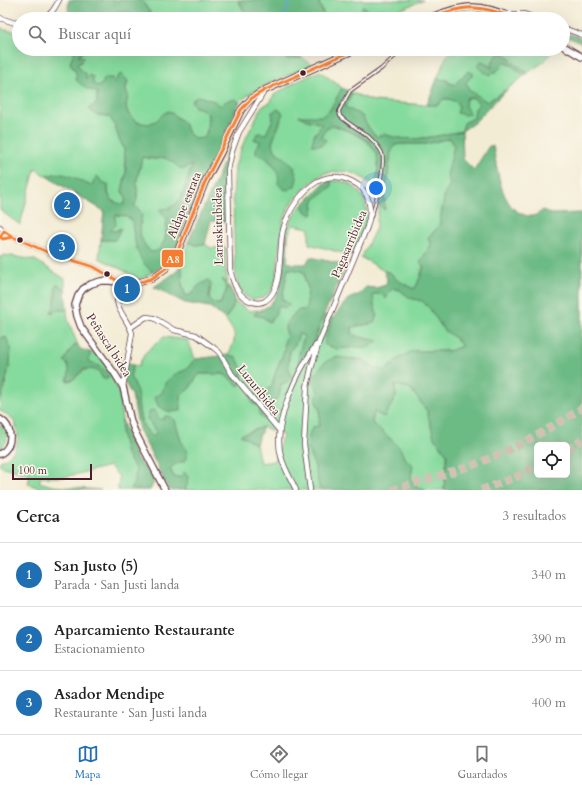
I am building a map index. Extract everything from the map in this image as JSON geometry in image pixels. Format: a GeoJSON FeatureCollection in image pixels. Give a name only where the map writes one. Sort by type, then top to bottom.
{"type":"FeatureCollection","features":[{"type":"Feature","properties":{"kind":"street"},"geometry":{"type":"LineString","coordinates":[[52,12],[59,0]]}},
{"type":"Feature","properties":{"kind":"street"},"geometry":{"type":"LineString","coordinates":[[444,12],[470,7],[488,8],[499,12]]}},
{"type":"Feature","properties":{"kind":"street"},"geometry":{"type":"LineString","coordinates":[[0,18],[12,22]]}},
{"type":"Feature","properties":{"kind":"street"},"geometry":{"type":"LineString","coordinates":[[570,31],[582,35]]}},
{"type":"Feature","properties":{"kind":"street"},"geometry":{"type":"LineString","coordinates":[[570,50],[582,57]]}},
{"type":"Feature","properties":{"kind":"street"},"geometry":{"type":"LineString","coordinates":[[265,90],[340,56]]}},
{"type":"Feature","properties":{"kind":"street","name":"Larraskitubidea"},"geometry":{"type":"LineString","coordinates":[[265,90],[239,132],[232,151],[228,170],[230,269],[232,280],[240,294],[246,300],[256,303],[264,302],[272,295],[276,287],[283,230],[288,216],[296,202],[314,184],[324,178],[335,176],[346,178],[355,182],[363,190],[368,199],[371,208],[370,219]]}},
{"type":"Feature","properties":{"kind":"street","name":"Aldape estrata"},"geometry":{"type":"LineString","coordinates":[[118,282],[133,284],[151,279],[166,268],[182,241],[205,182],[241,110],[249,100],[265,90]]}},
{"type":"Feature","properties":{"kind":"street","name":"Pagasarribidea"},"geometry":{"type":"LineString","coordinates":[[310,490],[304,437],[309,379],[319,342],[370,219]]}},
{"type":"Feature","properties":{"kind":"street"},"geometry":{"type":"LineString","coordinates":[[0,227],[13,237],[47,252],[94,266],[118,282],[118,293],[116,298],[118,306],[132,333],[122,386]]}},
{"type":"Feature","properties":{"kind":"street","name":"Peñascal bidea"},"geometry":{"type":"LineString","coordinates":[[118,282],[101,281],[91,284],[83,289],[78,296],[75,305],[77,316],[81,327],[116,374],[122,386],[135,432],[165,490]]}},
{"type":"Feature","properties":{"kind":"street"},"geometry":{"type":"LineString","coordinates":[[118,293],[120,293],[128,284]]}},
{"type":"Feature","properties":{"kind":"street","name":"Luzuribidea"},"geometry":{"type":"LineString","coordinates":[[130,328],[146,317],[154,318],[174,330],[200,337],[219,352],[232,374],[279,430]]}},
{"type":"Feature","properties":{"kind":"street","name":"Luzuribidea"},"geometry":{"type":"LineString","coordinates":[[296,490],[281,455],[279,430],[293,384],[306,360],[319,342]]}},
{"type":"Feature","properties":{"kind":"street"},"geometry":{"type":"LineString","coordinates":[[0,419],[7,424],[10,435],[9,443],[0,454]]}},
{"type":"Feature","properties":{"kind":"lane","name":"Pagasarribidea"},"geometry":{"type":"LineString","coordinates":[[370,219],[373,212],[382,171],[382,153],[378,146],[367,135],[340,116],[338,111],[350,90],[380,69],[395,56]]}},
{"type":"Feature","properties":{"kind":"green space"},"geometry":{"type":"Polygon","coordinates":[[[69,0],[141,0],[149,12],[69,12],[69,0]]]}},
{"type":"Feature","properties":{"kind":"green space"},"geometry":{"type":"Polygon","coordinates":[[[141,0],[238,0],[244,12],[150,12],[141,0]]]}},
{"type":"Feature","properties":{"kind":"green space"},"geometry":{"type":"Polygon","coordinates":[[[238,0],[318,0],[323,12],[244,12],[238,0]]]}},
{"type":"Feature","properties":{"kind":"green space"},"geometry":{"type":"Polygon","coordinates":[[[318,0],[423,0],[395,12],[387,12],[386,10],[373,12],[323,12],[318,0]]]}},
{"type":"Feature","properties":{"kind":"green space"},"geometry":{"type":"Polygon","coordinates":[[[363,5],[370,12],[361,12],[363,5]]]}},
{"type":"Feature","properties":{"kind":"green space"},"geometry":{"type":"Polygon","coordinates":[[[381,9],[386,10],[387,12],[370,12],[381,9]]]}},
{"type":"Feature","properties":{"kind":"green space"},"geometry":{"type":"Polygon","coordinates":[[[0,27],[5,30],[12,31],[12,56],[72,56],[70,63],[87,89],[97,92],[97,103],[88,109],[97,115],[109,116],[114,123],[119,139],[124,148],[126,172],[122,191],[126,198],[124,206],[113,201],[109,193],[108,185],[101,181],[97,176],[91,186],[64,174],[53,174],[46,176],[35,169],[20,225],[0,210],[0,27]]]}},
{"type":"Feature","properties":{"kind":"green space"},"geometry":{"type":"Polygon","coordinates":[[[570,34],[582,38],[582,43],[570,38],[570,34]]]}},
{"type":"Feature","properties":{"kind":"green space"},"geometry":{"type":"Polygon","coordinates":[[[72,56],[84,57],[80,63],[77,64],[85,73],[86,79],[89,75],[93,77],[93,83],[98,87],[102,84],[105,78],[112,78],[115,85],[117,77],[121,74],[128,81],[125,90],[128,95],[126,106],[128,114],[136,122],[148,124],[156,121],[163,114],[169,111],[184,123],[188,133],[195,139],[204,138],[207,131],[208,114],[202,109],[195,107],[191,101],[198,96],[214,101],[221,106],[226,101],[236,99],[239,103],[221,145],[201,183],[174,252],[162,266],[153,272],[147,267],[139,256],[135,242],[132,220],[126,216],[116,215],[116,225],[110,230],[115,231],[121,228],[115,240],[101,240],[104,211],[46,176],[53,174],[64,174],[91,186],[97,176],[101,181],[108,185],[108,194],[112,201],[124,205],[126,198],[122,191],[126,172],[124,148],[109,116],[97,115],[88,109],[97,103],[97,92],[87,89],[76,80],[76,72],[70,63],[72,56]],[[142,157],[137,180],[137,200],[134,206],[138,208],[142,214],[140,234],[144,243],[151,252],[158,251],[165,240],[167,219],[162,214],[160,209],[172,207],[179,201],[192,165],[184,169],[179,168],[165,158],[154,159],[142,157]]]}},
{"type":"Feature","properties":{"kind":"green space"},"geometry":{"type":"Polygon","coordinates":[[[78,56],[282,56],[287,59],[302,58],[312,65],[263,86],[245,97],[239,103],[235,99],[221,106],[202,109],[208,114],[207,131],[204,138],[195,139],[188,133],[184,123],[169,111],[151,124],[140,123],[133,119],[128,113],[126,106],[128,97],[126,88],[128,81],[122,74],[117,77],[115,85],[112,78],[98,87],[87,80],[77,64],[80,63],[84,57],[78,56]]]}},
{"type":"Feature","properties":{"kind":"green space"},"geometry":{"type":"Polygon","coordinates":[[[282,56],[300,56],[302,58],[287,59],[282,56]]]}},
{"type":"Feature","properties":{"kind":"green space"},"geometry":{"type":"Polygon","coordinates":[[[496,56],[492,62],[493,68],[482,61],[477,65],[497,71],[504,63],[512,66],[525,75],[487,102],[469,90],[466,82],[455,85],[451,84],[447,80],[437,79],[446,57],[496,56]]]}},
{"type":"Feature","properties":{"kind":"green space"},"geometry":{"type":"Polygon","coordinates":[[[496,56],[508,56],[514,63],[527,73],[525,75],[513,66],[505,63],[497,71],[489,75],[481,70],[477,65],[482,61],[492,68],[492,62],[496,56]]]}},
{"type":"Feature","properties":{"kind":"green space"},"geometry":{"type":"Polygon","coordinates":[[[508,56],[550,56],[527,73],[514,63],[508,56]]]}},
{"type":"Feature","properties":{"kind":"green space"},"geometry":{"type":"Polygon","coordinates":[[[320,71],[342,88],[330,110],[322,117],[308,117],[307,120],[322,125],[314,135],[321,136],[325,130],[333,125],[364,139],[377,154],[379,161],[378,173],[375,185],[347,171],[324,173],[309,184],[297,196],[290,205],[283,221],[276,279],[271,291],[263,298],[252,300],[244,295],[238,286],[235,270],[233,197],[235,166],[244,142],[262,106],[270,103],[274,95],[294,83],[320,71]],[[272,112],[273,119],[266,134],[254,139],[261,142],[256,147],[277,170],[280,177],[285,158],[276,152],[272,143],[281,120],[272,112]]]}},
{"type":"Feature","properties":{"kind":"green space"},"geometry":{"type":"Polygon","coordinates":[[[469,71],[474,74],[466,82],[469,90],[487,102],[509,88],[475,122],[462,131],[464,123],[474,118],[475,109],[479,104],[474,98],[466,98],[465,106],[470,114],[465,115],[457,113],[459,107],[457,102],[449,99],[443,99],[438,105],[427,105],[437,79],[447,80],[449,83],[456,85],[458,80],[469,71]]]}},
{"type":"Feature","properties":{"kind":"green space"},"geometry":{"type":"Polygon","coordinates":[[[342,88],[352,93],[345,107],[362,116],[371,131],[377,137],[384,134],[394,137],[413,139],[433,137],[462,131],[463,159],[474,170],[489,146],[493,146],[500,184],[508,202],[520,213],[530,216],[543,210],[551,214],[582,213],[582,490],[444,490],[447,454],[434,438],[427,411],[410,388],[395,385],[396,397],[384,417],[374,412],[372,423],[400,448],[404,458],[413,465],[411,477],[415,486],[425,490],[320,490],[314,464],[309,453],[308,440],[313,427],[319,426],[320,410],[316,402],[318,391],[313,381],[315,374],[325,362],[335,357],[363,360],[374,367],[386,371],[395,361],[412,351],[449,351],[462,346],[454,337],[444,330],[430,309],[422,301],[410,298],[400,290],[392,288],[386,299],[382,294],[373,294],[377,315],[374,323],[352,327],[352,333],[355,335],[378,341],[367,348],[358,347],[337,349],[325,345],[325,339],[333,318],[348,299],[358,295],[366,287],[376,288],[386,285],[387,279],[384,271],[391,273],[397,280],[414,289],[417,285],[424,267],[420,262],[431,245],[428,238],[439,226],[445,193],[450,184],[447,176],[454,145],[450,138],[426,144],[395,145],[391,152],[387,182],[383,191],[385,210],[379,204],[375,185],[378,171],[377,154],[368,141],[358,135],[333,125],[325,130],[321,136],[326,140],[322,145],[312,145],[314,135],[322,125],[299,116],[322,116],[330,110],[342,88]]]}},
{"type":"Feature","properties":{"kind":"green space"},"geometry":{"type":"Polygon","coordinates":[[[352,93],[373,101],[438,105],[443,99],[449,99],[457,102],[459,107],[465,106],[466,98],[474,98],[479,104],[475,109],[474,118],[464,123],[462,131],[413,139],[394,137],[384,134],[377,137],[371,131],[362,116],[345,107],[352,93]]]}},
{"type":"Feature","properties":{"kind":"green space"},"geometry":{"type":"Polygon","coordinates":[[[278,109],[283,113],[272,143],[276,152],[294,167],[297,178],[295,186],[288,190],[283,189],[278,184],[278,174],[273,164],[261,155],[256,154],[256,147],[261,142],[254,139],[258,133],[266,134],[273,119],[272,112],[278,109]]]}},
{"type":"Feature","properties":{"kind":"green space"},"geometry":{"type":"Polygon","coordinates":[[[450,138],[454,145],[450,184],[445,194],[439,226],[428,238],[431,245],[426,255],[420,278],[414,289],[396,280],[391,273],[384,271],[361,258],[376,228],[379,204],[384,210],[385,201],[383,191],[387,182],[391,152],[395,145],[426,144],[450,138]]]}},
{"type":"Feature","properties":{"kind":"green space"},"geometry":{"type":"Polygon","coordinates":[[[229,147],[225,170],[225,222],[211,221],[205,244],[196,245],[188,242],[219,174],[229,147]]]}},
{"type":"Feature","properties":{"kind":"green space"},"geometry":{"type":"Polygon","coordinates":[[[142,157],[169,159],[182,168],[192,165],[182,197],[175,205],[162,214],[167,219],[165,240],[159,251],[151,252],[144,243],[140,234],[142,214],[134,206],[137,199],[137,179],[142,157]]]}},
{"type":"Feature","properties":{"kind":"green space"},"geometry":{"type":"Polygon","coordinates":[[[330,181],[339,181],[353,186],[359,191],[366,205],[367,213],[364,231],[350,255],[309,244],[309,228],[293,225],[285,241],[287,231],[295,212],[302,205],[305,211],[314,208],[313,203],[316,198],[332,186],[330,181]]]}},
{"type":"Feature","properties":{"kind":"green space"},"geometry":{"type":"Polygon","coordinates":[[[330,181],[332,186],[316,198],[313,203],[314,208],[312,215],[305,211],[302,205],[323,184],[330,181]]]}},
{"type":"Feature","properties":{"kind":"green space"},"geometry":{"type":"Polygon","coordinates":[[[116,214],[126,216],[132,220],[140,256],[148,268],[153,272],[140,279],[99,258],[101,240],[114,240],[120,228],[115,231],[109,230],[116,214]]]}},
{"type":"Feature","properties":{"kind":"green space"},"geometry":{"type":"Polygon","coordinates":[[[288,234],[287,262],[293,264],[306,264],[310,257],[346,265],[311,347],[301,365],[299,363],[299,354],[304,336],[299,334],[296,343],[290,351],[288,366],[291,376],[288,382],[281,384],[279,396],[275,401],[269,402],[264,420],[259,414],[260,406],[253,404],[250,397],[259,390],[267,390],[272,386],[285,349],[284,343],[287,335],[285,328],[287,321],[299,310],[306,310],[308,288],[305,281],[305,273],[298,270],[288,269],[282,299],[290,305],[285,308],[278,306],[275,315],[270,322],[263,317],[254,315],[258,311],[267,307],[276,296],[281,279],[288,234]]]}},
{"type":"Feature","properties":{"kind":"green space"},"geometry":{"type":"Polygon","coordinates":[[[188,242],[196,245],[205,244],[211,248],[225,247],[225,266],[228,283],[223,280],[227,289],[220,304],[215,304],[209,298],[211,284],[198,286],[192,294],[186,296],[182,282],[182,269],[188,242]]]}},
{"type":"Feature","properties":{"kind":"green space"},"geometry":{"type":"Polygon","coordinates":[[[5,255],[35,260],[65,279],[65,289],[57,284],[55,306],[51,312],[67,310],[68,320],[77,343],[71,349],[67,363],[70,373],[67,381],[75,378],[82,371],[91,369],[98,370],[103,378],[99,366],[92,364],[88,360],[90,352],[97,354],[108,368],[119,393],[122,420],[121,431],[126,454],[136,470],[135,479],[131,490],[118,490],[119,477],[110,466],[65,477],[41,477],[39,482],[52,486],[101,490],[46,490],[28,484],[30,475],[0,466],[0,461],[8,457],[13,451],[17,444],[18,436],[14,421],[8,415],[0,411],[0,400],[10,363],[11,349],[6,337],[0,338],[0,257],[5,255]]]}},
{"type":"Feature","properties":{"kind":"green space"},"geometry":{"type":"Polygon","coordinates":[[[182,262],[182,287],[186,296],[192,294],[198,286],[208,280],[211,284],[209,298],[215,304],[220,304],[227,289],[222,279],[229,286],[233,295],[234,304],[225,319],[210,307],[185,303],[154,287],[176,272],[182,262]]]}},
{"type":"Feature","properties":{"kind":"green space"},"geometry":{"type":"Polygon","coordinates":[[[288,268],[305,273],[305,281],[308,288],[306,310],[299,310],[287,321],[285,328],[287,335],[284,343],[285,349],[272,386],[267,390],[260,406],[267,413],[269,402],[275,401],[279,396],[281,384],[291,376],[288,366],[290,351],[296,343],[299,333],[304,336],[299,354],[299,363],[311,350],[312,342],[317,334],[324,315],[333,318],[325,339],[349,348],[367,348],[370,338],[357,337],[352,333],[352,327],[374,323],[377,315],[372,294],[388,293],[392,288],[400,290],[410,298],[422,301],[430,309],[444,330],[454,337],[462,346],[449,351],[412,351],[395,361],[386,371],[374,367],[363,360],[335,357],[318,391],[316,402],[320,410],[319,426],[313,427],[309,453],[314,464],[320,490],[185,490],[187,485],[181,477],[174,477],[170,469],[188,452],[181,441],[178,432],[163,420],[157,417],[147,418],[156,432],[154,438],[142,423],[137,392],[130,377],[133,365],[138,366],[146,352],[164,337],[188,340],[195,359],[186,370],[175,374],[181,395],[189,389],[199,374],[224,374],[239,386],[242,379],[240,364],[236,357],[228,355],[233,344],[234,332],[225,319],[232,309],[234,301],[249,311],[258,310],[254,315],[263,317],[269,322],[275,315],[278,306],[290,305],[282,299],[288,268]],[[263,427],[241,435],[256,444],[260,463],[274,461],[283,435],[263,427]]]}},
{"type":"Feature","properties":{"kind":"green space"},"geometry":{"type":"Polygon","coordinates":[[[57,284],[65,289],[67,310],[59,310],[51,313],[55,305],[55,292],[57,284]]]}},
{"type":"Feature","properties":{"kind":"green space"},"geometry":{"type":"Polygon","coordinates":[[[6,337],[11,349],[10,363],[0,400],[0,338],[6,337]]]}},
{"type":"Feature","properties":{"kind":"green space"},"geometry":{"type":"Polygon","coordinates":[[[77,343],[80,349],[90,352],[89,361],[104,369],[109,377],[103,379],[98,370],[84,369],[72,380],[67,381],[69,368],[64,361],[71,349],[77,343]]]}},
{"type":"Feature","properties":{"kind":"green space"},"geometry":{"type":"Polygon","coordinates":[[[228,355],[236,357],[240,364],[242,379],[239,386],[224,374],[199,374],[189,389],[181,395],[181,411],[170,412],[159,407],[154,397],[162,393],[165,383],[175,374],[186,370],[195,359],[228,355]]]}},
{"type":"Feature","properties":{"kind":"green space"},"geometry":{"type":"Polygon","coordinates":[[[120,361],[133,365],[130,377],[137,392],[140,416],[147,431],[154,437],[156,432],[147,418],[149,412],[154,410],[157,413],[157,417],[163,420],[165,416],[171,417],[175,420],[181,441],[188,452],[185,461],[175,464],[170,469],[174,477],[181,477],[184,472],[188,477],[185,490],[169,490],[139,429],[132,395],[120,374],[120,361]]]}},
{"type":"Feature","properties":{"kind":"green space"},"geometry":{"type":"Polygon","coordinates":[[[395,385],[410,388],[427,411],[434,438],[447,454],[444,490],[425,490],[415,486],[411,477],[413,465],[404,458],[400,448],[372,423],[374,412],[384,417],[396,397],[395,385]]]}},
{"type":"Feature","properties":{"kind":"green space"},"geometry":{"type":"Polygon","coordinates":[[[122,420],[137,459],[152,475],[154,482],[150,490],[131,490],[135,479],[136,470],[126,454],[121,431],[122,420]]]}},
{"type":"Feature","properties":{"kind":"green space"},"geometry":{"type":"Polygon","coordinates":[[[0,424],[7,433],[7,439],[0,449],[0,424]]]}},
{"type":"Feature","properties":{"kind":"green space"},"geometry":{"type":"Polygon","coordinates":[[[263,427],[256,444],[240,435],[263,427]]]}},
{"type":"Feature","properties":{"kind":"waterway"},"geometry":{"type":"LineString","coordinates":[[286,12],[291,0]]}},
{"type":"Feature","properties":{"kind":"tunnel"},"geometry":{"type":"LineString","coordinates":[[391,490],[476,464],[490,458],[534,437],[582,408]]}},
{"type":"Feature","properties":{"kind":"tunnel"},"geometry":{"type":"LineString","coordinates":[[570,448],[582,440]]}},
{"type":"Feature","properties":{"kind":"tunnel"},"geometry":{"type":"LineString","coordinates":[[481,490],[516,477],[534,468]]}},
{"type":"Feature","properties":{"kind":"transit line","name":"A8"},"geometry":{"type":"LineString","coordinates":[[447,12],[471,8],[481,8],[496,12]]}},
{"type":"Feature","properties":{"kind":"transit line","name":"A8"},"geometry":{"type":"LineString","coordinates":[[13,237],[47,252],[94,267],[118,281],[133,284],[151,279],[166,268],[177,253],[205,182],[241,110],[252,98],[265,90],[340,56]]}},
{"type":"Feature","properties":{"kind":"transit line","name":"A8"},"geometry":{"type":"LineString","coordinates":[[4,231],[13,237],[3,239],[0,237],[4,231]]}},
{"type":"Feature","properties":{"kind":"place","name":"Aparcamiento Restaurante"},"geometry":{"type":"Point","coordinates":[67,205]}},
{"type":"Feature","properties":{"kind":"place","name":"Asador Mendipe"},"geometry":{"type":"Point","coordinates":[62,247]}},
{"type":"Feature","properties":{"kind":"place","name":"San Justo (5)"},"geometry":{"type":"Point","coordinates":[127,289]}}]}
